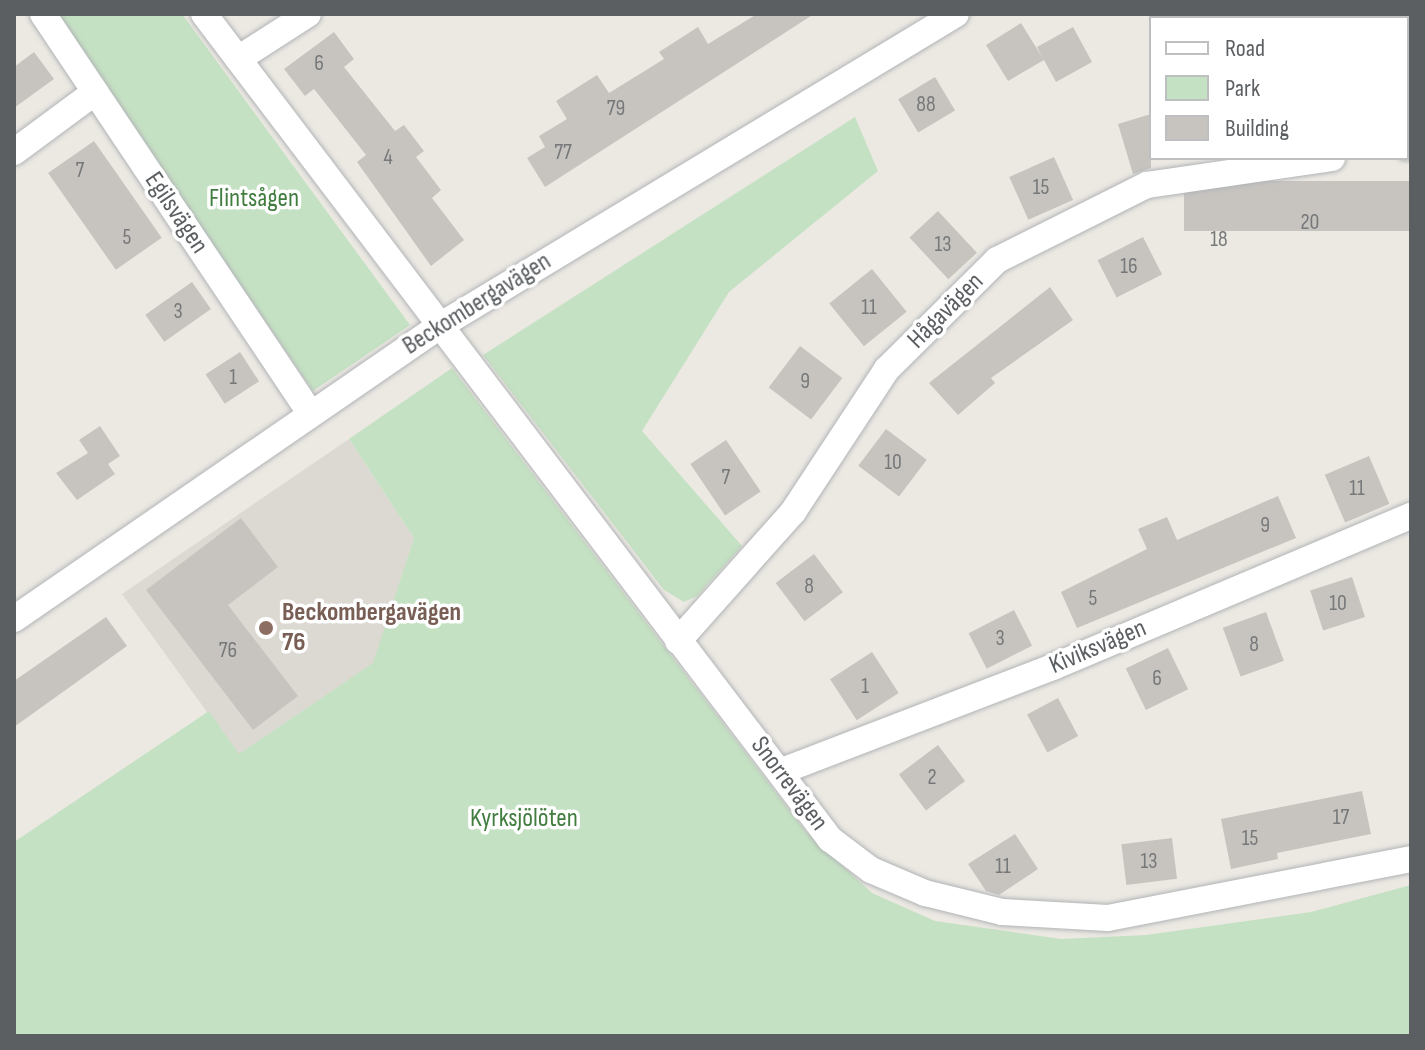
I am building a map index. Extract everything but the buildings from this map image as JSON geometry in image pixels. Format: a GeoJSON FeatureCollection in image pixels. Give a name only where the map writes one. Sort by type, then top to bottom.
{"type":"FeatureCollection","features":[{"type":"Feature","properties":{"kind":"street","name":"Egilsvägen"},"geometry":{"type":"LineString","coordinates":[[43,14],[309,412]]}},
{"type":"Feature","properties":{"kind":"street"},"geometry":{"type":"LineString","coordinates":[[204,14],[438,327]]}},
{"type":"Feature","properties":{"kind":"street"},"geometry":{"type":"LineString","coordinates":[[238,59],[308,14]]}},
{"type":"Feature","properties":{"kind":"street","name":"Beckombergavägen"},"geometry":{"type":"LineString","coordinates":[[14,619],[309,412],[438,327],[956,14]]}},
{"type":"Feature","properties":{"kind":"street"},"geometry":{"type":"LineString","coordinates":[[14,152],[95,92]]}},
{"type":"Feature","properties":{"kind":"street","name":"Hågavägen"},"geometry":{"type":"LineString","coordinates":[[678,641],[793,512],[887,369],[997,260],[1147,185],[1318,160]]}},
{"type":"Feature","properties":{"kind":"street","name":"Snorrevägen"},"geometry":{"type":"LineString","coordinates":[[438,327],[678,641],[782,771],[830,839],[871,870],[925,893],[1002,912],[1122,916],[1411,859]]}},
{"type":"Feature","properties":{"kind":"street","name":"Kiviksvägen"},"geometry":{"type":"LineString","coordinates":[[782,771],[1053,667],[1411,516]]}},
{"type":"Feature","properties":{"kind":"shaded area","name":"Beckombergavägen 76"},"geometry":{"type":"Polygon","coordinates":[[[349,439],[414,538],[374,663],[238,755],[122,594],[349,439]]]}},
{"type":"Feature","properties":{"kind":"green space","name":"Flintsågen"},"geometry":{"type":"Polygon","coordinates":[[[56,14],[182,14],[410,325],[313,391],[56,14]]]}},
{"type":"Feature","properties":{"kind":"green space"},"geometry":{"type":"Polygon","coordinates":[[[855,117],[878,171],[729,292],[642,431],[742,546],[697,596],[684,602],[664,590],[483,355],[855,117]]]}},
{"type":"Feature","properties":{"kind":"green space","name":"Kyrksjölöten"},"geometry":{"type":"Polygon","coordinates":[[[452,368],[805,831],[872,893],[935,921],[1061,939],[1146,935],[1311,912],[1411,885],[1411,1036],[14,1036],[14,842],[209,711],[239,754],[373,663],[414,538],[349,439],[452,368]]]}},
{"type":"Feature","properties":{"kind":"place","name":"Beckombergavägen 76"},"geometry":{"type":"Point","coordinates":[266,628]}}]}
